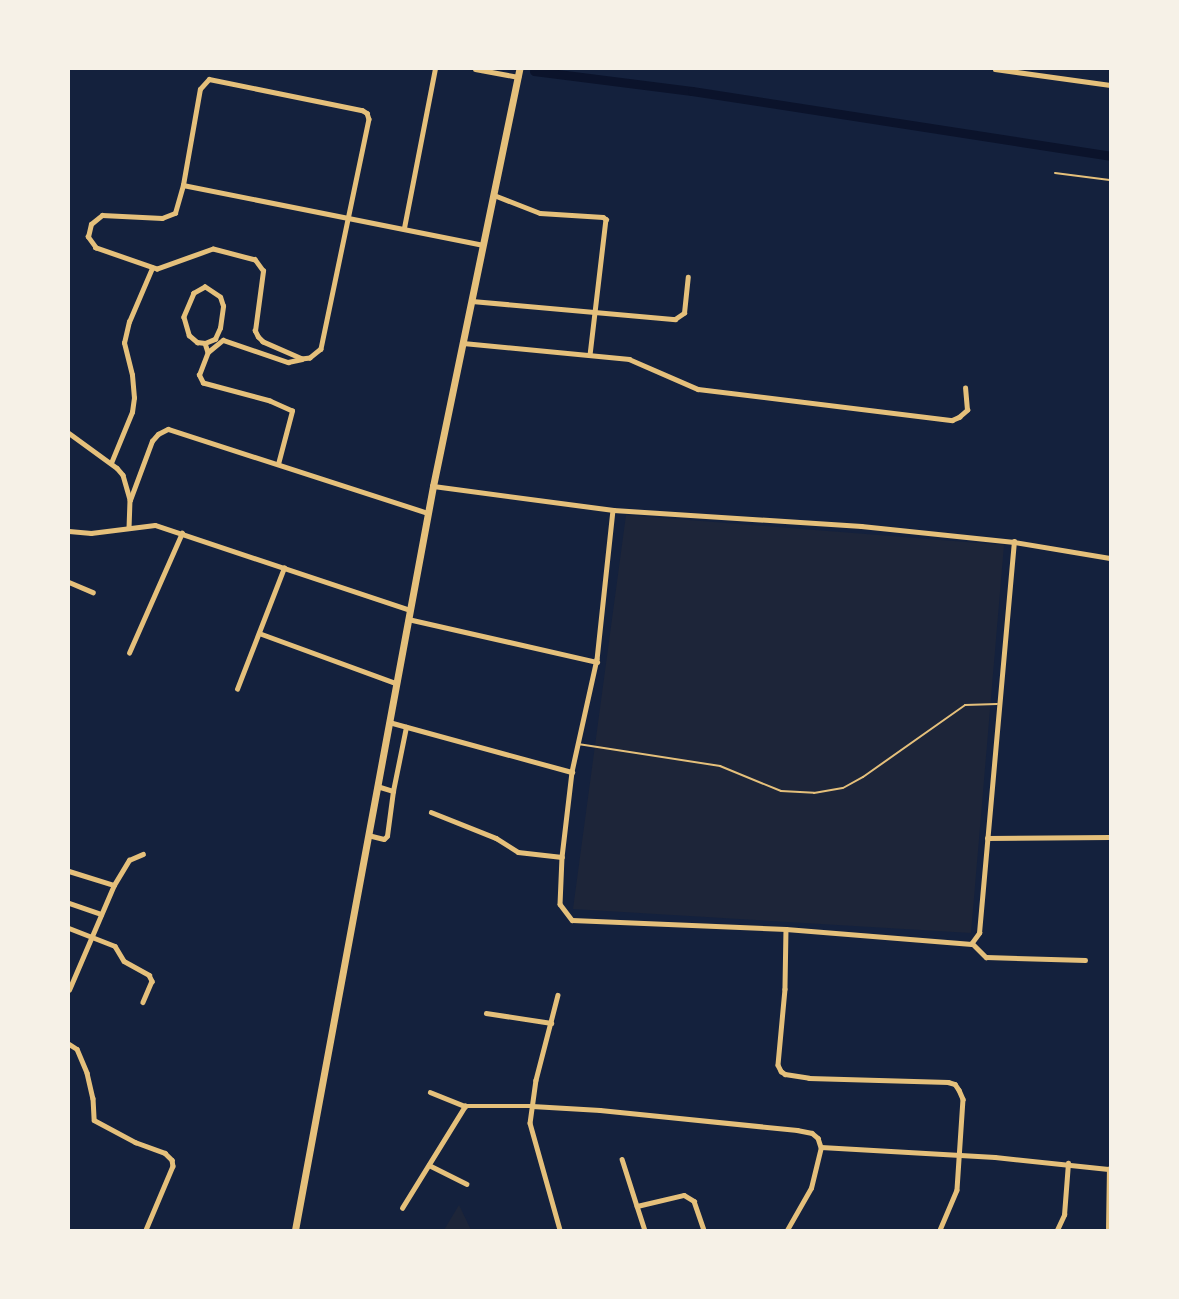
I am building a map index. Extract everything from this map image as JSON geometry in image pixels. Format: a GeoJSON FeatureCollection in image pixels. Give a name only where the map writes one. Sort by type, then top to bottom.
{"type":"FeatureCollection","features":[{"type":"Feature","properties":{"kind":"main road"},"geometry":{"type":"LineString","coordinates":[[295,1230],[433,486],[519,73]]}},
{"type":"Feature","properties":{"kind":"street"},"geometry":{"type":"LineString","coordinates":[[404,228],[435,69]]}},
{"type":"Feature","properties":{"kind":"street"},"geometry":{"type":"LineString","coordinates":[[475,69],[519,73]]}},
{"type":"Feature","properties":{"kind":"street"},"geometry":{"type":"LineString","coordinates":[[995,69],[1110,85]]}},
{"type":"Feature","properties":{"kind":"street"},"geometry":{"type":"LineString","coordinates":[[278,464],[292,411],[270,401],[203,382],[199,375],[208,352],[223,340],[288,362],[302,359],[316,355],[321,349],[369,119],[368,114],[362,110],[209,79],[200,89],[177,207],[168,217],[102,215],[88,230],[88,237],[96,248],[152,268],[162,269],[213,249],[255,260],[263,271],[255,331],[263,342],[302,359]]}},
{"type":"Feature","properties":{"kind":"street"},"geometry":{"type":"LineString","coordinates":[[183,185],[483,245]]}},
{"type":"Feature","properties":{"kind":"street"},"geometry":{"type":"LineString","coordinates":[[494,195],[540,213],[606,219],[590,355]]}},
{"type":"Feature","properties":{"kind":"street"},"geometry":{"type":"LineString","coordinates":[[111,463],[132,412],[134,398],[132,375],[124,343],[129,322],[152,268]]}},
{"type":"Feature","properties":{"kind":"street"},"geometry":{"type":"LineString","coordinates":[[472,301],[675,319],[682,316],[688,277]]}},
{"type":"Feature","properties":{"kind":"street"},"geometry":{"type":"LineString","coordinates":[[205,287],[219,297],[223,306],[220,328],[215,339],[205,343],[197,342],[189,335],[184,317],[194,293],[205,287]]}},
{"type":"Feature","properties":{"kind":"street"},"geometry":{"type":"LineString","coordinates":[[205,343],[208,352]]}},
{"type":"Feature","properties":{"kind":"street"},"geometry":{"type":"LineString","coordinates":[[463,343],[636,360],[698,389],[952,420],[966,410],[965,388]]}},
{"type":"Feature","properties":{"kind":"street"},"geometry":{"type":"LineString","coordinates":[[129,500],[152,441],[158,434],[168,429],[428,513]]}},
{"type":"Feature","properties":{"kind":"street"},"geometry":{"type":"LineString","coordinates":[[69,433],[111,463],[123,475],[129,500],[129,528]]}},
{"type":"Feature","properties":{"kind":"street"},"geometry":{"type":"LineString","coordinates":[[433,486],[614,510],[861,526],[1014,542],[1110,558]]}},
{"type":"Feature","properties":{"kind":"street"},"geometry":{"type":"LineString","coordinates":[[614,510],[597,662],[572,772],[562,858],[560,904],[572,920],[786,929],[972,943],[986,957],[1085,960]]}},
{"type":"Feature","properties":{"kind":"street"},"geometry":{"type":"LineString","coordinates":[[69,532],[91,533],[155,525],[410,610]]}},
{"type":"Feature","properties":{"kind":"street"},"geometry":{"type":"LineString","coordinates":[[129,653],[182,533]]}},
{"type":"Feature","properties":{"kind":"street"},"geometry":{"type":"LineString","coordinates":[[972,943],[979,933],[1014,542]]}},
{"type":"Feature","properties":{"kind":"street"},"geometry":{"type":"LineString","coordinates":[[237,689],[284,568]]}},
{"type":"Feature","properties":{"kind":"street"},"geometry":{"type":"LineString","coordinates":[[69,582],[93,592]]}},
{"type":"Feature","properties":{"kind":"street"},"geometry":{"type":"LineString","coordinates":[[408,619],[597,662]]}},
{"type":"Feature","properties":{"kind":"street"},"geometry":{"type":"LineString","coordinates":[[259,633],[396,683]]}},
{"type":"Feature","properties":{"kind":"street"},"geometry":{"type":"LineString","coordinates":[[389,722],[572,772]]}},
{"type":"Feature","properties":{"kind":"street"},"geometry":{"type":"LineString","coordinates":[[368,835],[384,839],[387,836],[393,791],[406,727]]}},
{"type":"Feature","properties":{"kind":"street"},"geometry":{"type":"LineString","coordinates":[[377,786],[393,791]]}},
{"type":"Feature","properties":{"kind":"street"},"geometry":{"type":"LineString","coordinates":[[431,812],[496,838],[518,852],[562,858]]}},
{"type":"Feature","properties":{"kind":"street"},"geometry":{"type":"LineString","coordinates":[[987,838],[1110,837]]}},
{"type":"Feature","properties":{"kind":"street"},"geometry":{"type":"LineString","coordinates":[[69,990],[114,885],[129,860],[144,854]]}},
{"type":"Feature","properties":{"kind":"street"},"geometry":{"type":"LineString","coordinates":[[69,871],[114,885]]}},
{"type":"Feature","properties":{"kind":"street"},"geometry":{"type":"LineString","coordinates":[[69,903],[101,914]]}},
{"type":"Feature","properties":{"kind":"street"},"geometry":{"type":"LineString","coordinates":[[69,928],[115,946],[124,961],[146,972],[152,978],[143,1002]]}},
{"type":"Feature","properties":{"kind":"street"},"geometry":{"type":"LineString","coordinates":[[786,929],[785,988],[778,1065],[781,1071],[785,1074],[809,1078],[955,1084],[963,1099],[961,1155],[955,1199],[940,1230]]}},
{"type":"Feature","properties":{"kind":"street"},"geometry":{"type":"LineString","coordinates":[[558,995],[530,1123],[560,1230]]}},
{"type":"Feature","properties":{"kind":"street"},"geometry":{"type":"LineString","coordinates":[[486,1014],[551,1023]]}},
{"type":"Feature","properties":{"kind":"street"},"geometry":{"type":"LineString","coordinates":[[69,1044],[77,1049],[87,1073],[93,1098],[94,1120],[135,1142],[165,1153],[172,1160],[173,1166],[146,1230]]}},
{"type":"Feature","properties":{"kind":"street"},"geometry":{"type":"LineString","coordinates":[[430,1092],[465,1106],[532,1106],[812,1133],[818,1138],[819,1154],[807,1197],[787,1230]]}},
{"type":"Feature","properties":{"kind":"street"},"geometry":{"type":"LineString","coordinates":[[402,1208],[465,1106]]}},
{"type":"Feature","properties":{"kind":"street"},"geometry":{"type":"LineString","coordinates":[[820,1147],[1068,1163],[1110,1169],[1108,1230]]}},
{"type":"Feature","properties":{"kind":"street"},"geometry":{"type":"LineString","coordinates":[[622,1159],[645,1230]]}},
{"type":"Feature","properties":{"kind":"street"},"geometry":{"type":"LineString","coordinates":[[1057,1230],[1064,1215],[1068,1163]]}},
{"type":"Feature","properties":{"kind":"street"},"geometry":{"type":"LineString","coordinates":[[429,1166],[467,1184]]}},
{"type":"Feature","properties":{"kind":"street"},"geometry":{"type":"LineString","coordinates":[[637,1206],[684,1195],[694,1201],[704,1230]]}},
{"type":"Feature","properties":{"kind":"lane"},"geometry":{"type":"LineString","coordinates":[[1055,173],[1110,180]]}},
{"type":"Feature","properties":{"kind":"lane"},"geometry":{"type":"LineString","coordinates":[[578,744],[720,766],[781,791],[814,793],[843,788],[863,777],[965,705],[998,704]]}},
{"type":"Feature","properties":{"kind":"shaded area"},"geometry":{"type":"Polygon","coordinates":[[[626,515],[1004,545],[971,933],[573,909],[626,515]]]}},
{"type":"Feature","properties":{"kind":"shaded area"},"geometry":{"type":"Polygon","coordinates":[[[459,1205],[471,1230],[444,1230],[459,1205]]]}},
{"type":"Feature","properties":{"kind":"waterway"},"geometry":{"type":"LineString","coordinates":[[534,71],[692,91],[1110,156]]}}]}
